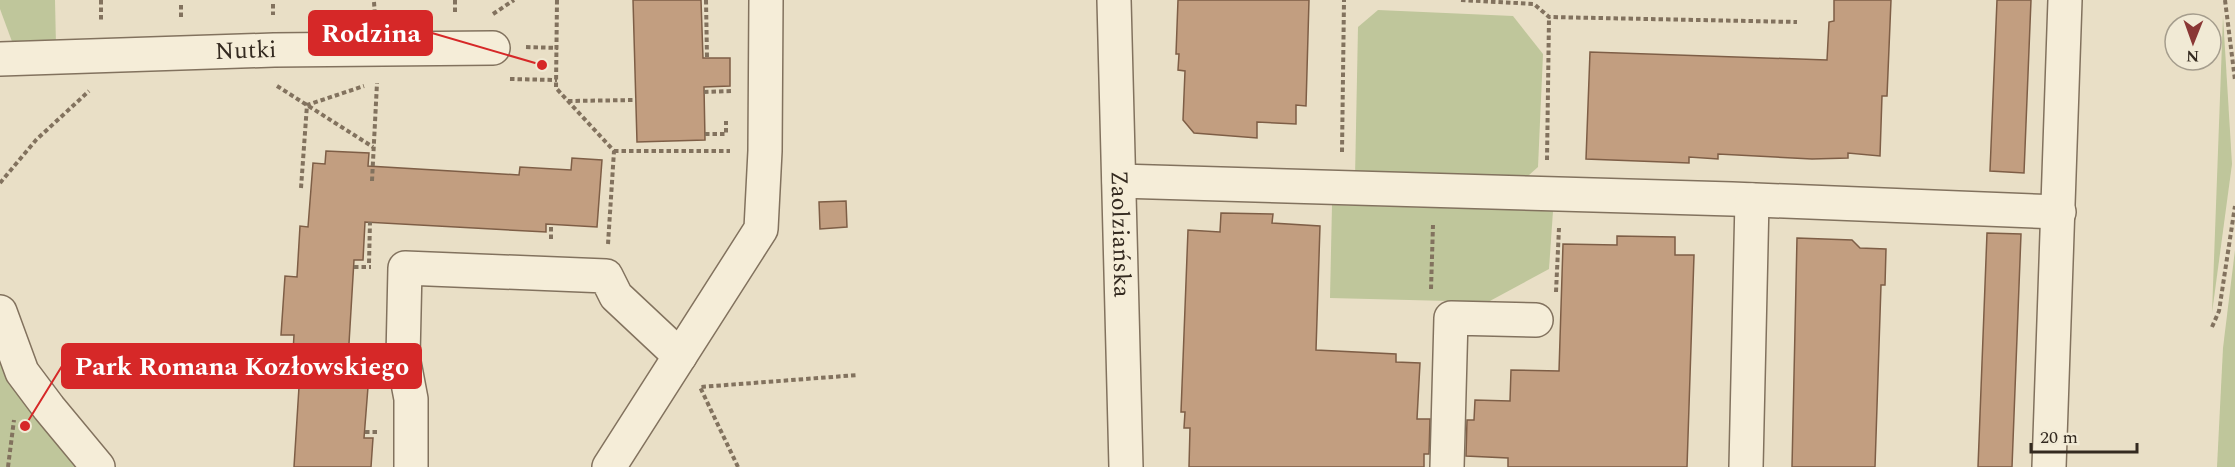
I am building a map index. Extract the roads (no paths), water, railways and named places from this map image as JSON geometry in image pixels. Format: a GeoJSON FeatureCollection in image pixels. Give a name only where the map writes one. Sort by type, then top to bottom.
{"type":"FeatureCollection","features":[{"type":"Feature","properties":{"kind":"street"},"geometry":{"type":"LineString","coordinates":[[609,467],[761,229],[765,151],[766,0]]}},
{"type":"Feature","properties":{"kind":"street","name":"Zaolziańska"},"geometry":{"type":"LineString","coordinates":[[1114,0],[1126,467]]}},
{"type":"Feature","properties":{"kind":"street"},"geometry":{"type":"LineString","coordinates":[[2049,467],[2065,0]]}},
{"type":"Feature","properties":{"kind":"street","name":"Nutki"},"geometry":{"type":"LineString","coordinates":[[0,59],[274,51],[493,48]]}},
{"type":"Feature","properties":{"kind":"street"},"geometry":{"type":"LineString","coordinates":[[1119,181],[1752,200],[2059,212]]}},
{"type":"Feature","properties":{"kind":"street"},"geometry":{"type":"LineString","coordinates":[[1746,467],[1752,200]]}},
{"type":"Feature","properties":{"kind":"street"},"geometry":{"type":"LineString","coordinates":[[411,467],[411,399],[403,357],[405,268],[606,276],[616,296],[680,356]]}},
{"type":"Feature","properties":{"kind":"street"},"geometry":{"type":"LineString","coordinates":[[0,312],[22,372],[98,467]]}},
{"type":"Feature","properties":{"kind":"street"},"geometry":{"type":"LineString","coordinates":[[1447,467],[1451,318],[1536,320]]}},
{"type":"Feature","properties":{"kind":"place","name":"Rodzina"},"geometry":{"type":"Point","coordinates":[542,65]}},
{"type":"Feature","properties":{"kind":"place","name":"Park Romana Kozłowskiego"},"geometry":{"type":"Point","coordinates":[25,426]}}]}
